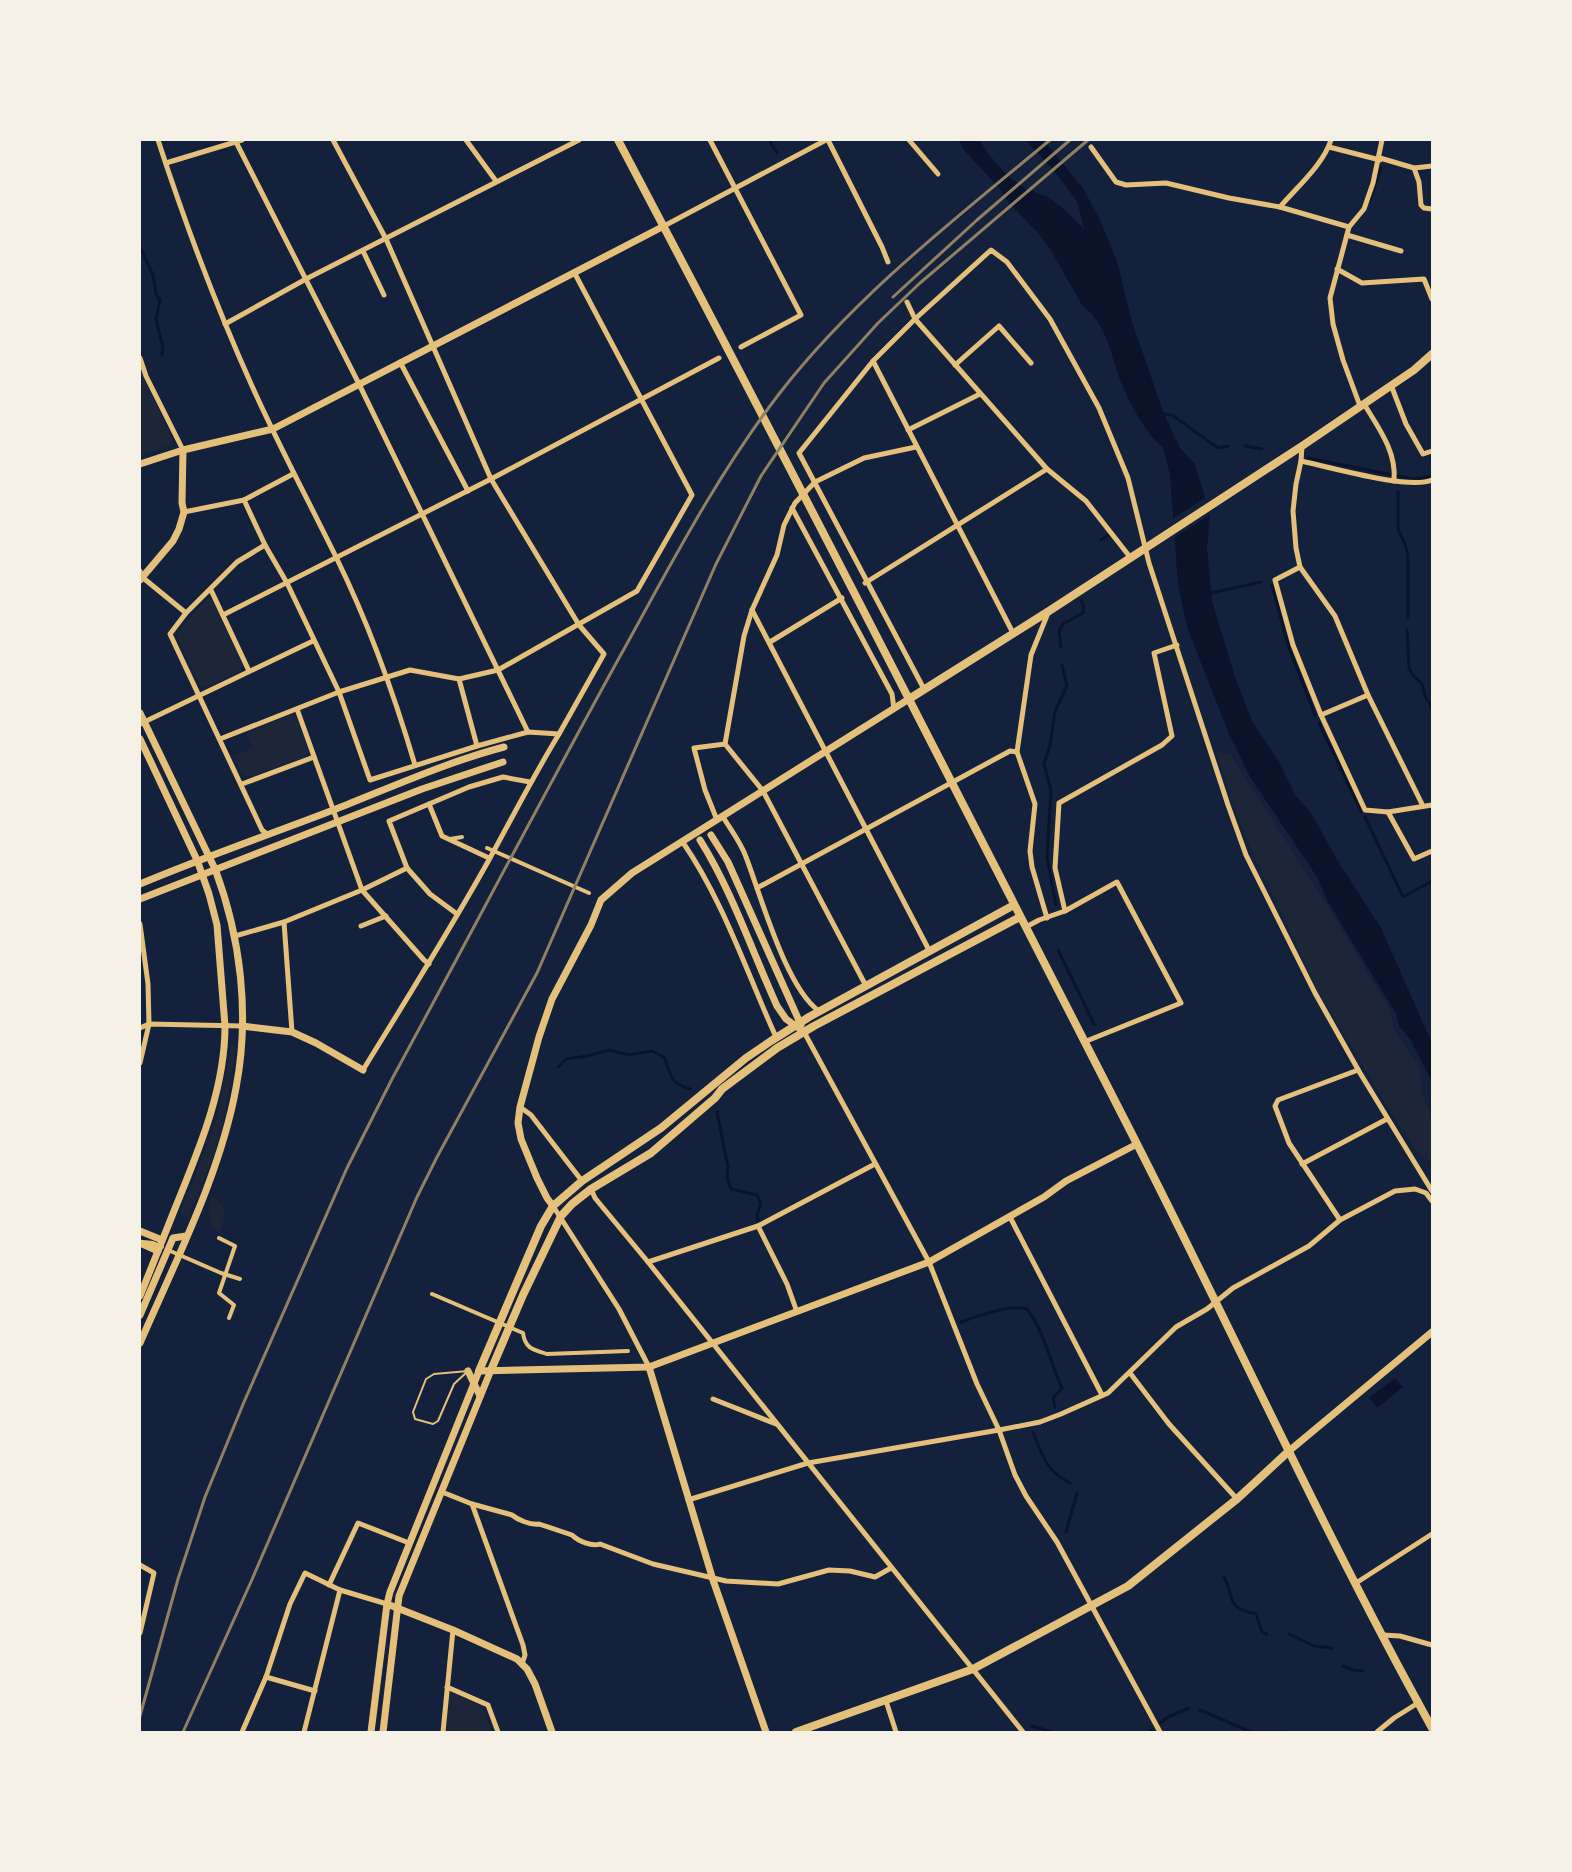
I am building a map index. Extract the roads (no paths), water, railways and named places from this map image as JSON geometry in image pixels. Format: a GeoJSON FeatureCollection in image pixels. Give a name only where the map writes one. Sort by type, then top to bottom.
{"type":"FeatureCollection","features":[{"type":"Feature","properties":{"kind":"main road"},"geometry":{"type":"LineString","coordinates":[[618,140],[952,781],[1137,1144],[1289,1451],[1432,1728]]}},
{"type":"Feature","properties":{"kind":"main road"},"geometry":{"type":"LineString","coordinates":[[909,699],[1302,446],[1423,364],[1432,354]]}},
{"type":"Feature","properties":{"kind":"main road"},"geometry":{"type":"LineString","coordinates":[[479,1371],[541,1226],[553,1206],[582,1181],[661,1128],[746,1058],[776,1037],[819,1011],[1014,905]]}},
{"type":"Feature","properties":{"kind":"main road"},"geometry":{"type":"LineString","coordinates":[[491,1370],[523,1295],[561,1216],[572,1204],[591,1189],[651,1153],[715,1098],[722,1089],[757,1062],[804,1032],[1020,917]]}},
{"type":"Feature","properties":{"kind":"main road"},"geometry":{"type":"LineString","coordinates":[[796,1732],[974,1669],[1128,1586],[1237,1499],[1289,1451]]}},
{"type":"Feature","properties":{"kind":"street"},"geometry":{"type":"LineString","coordinates":[[158,140],[225,324],[293,474],[337,558],[387,675],[415,765]]}},
{"type":"Feature","properties":{"kind":"street"},"geometry":{"type":"LineString","coordinates":[[166,163],[238,140],[528,732]]}},
{"type":"Feature","properties":{"kind":"street"},"geometry":{"type":"LineString","coordinates":[[140,1028],[149,1024],[242,1026],[292,1032],[363,1070],[429,964],[604,654],[579,625],[491,479],[386,239],[333,140]]}},
{"type":"Feature","properties":{"kind":"street"},"geometry":{"type":"LineString","coordinates":[[466,140],[496,181]]}},
{"type":"Feature","properties":{"kind":"street"},"geometry":{"type":"LineString","coordinates":[[225,324],[306,279],[579,140]]}},
{"type":"Feature","properties":{"kind":"street"},"geometry":{"type":"LineString","coordinates":[[710,140],[801,315],[741,347]]}},
{"type":"Feature","properties":{"kind":"street"},"geometry":{"type":"LineString","coordinates":[[140,464],[183,450],[273,429],[827,140],[888,262]]}},
{"type":"Feature","properties":{"kind":"street"},"geometry":{"type":"LineString","coordinates":[[909,140],[938,174]]}},
{"type":"Feature","properties":{"kind":"street"},"geometry":{"type":"LineString","coordinates":[[1280,207],[1314,169],[1329,147],[1331,140]]}},
{"type":"Feature","properties":{"kind":"street"},"geometry":{"type":"LineString","coordinates":[[1382,140],[1380,159],[1364,208],[1349,227],[1330,298],[1333,324],[1343,360],[1362,405],[1388,445],[1395,477]]}},
{"type":"Feature","properties":{"kind":"street"},"geometry":{"type":"LineString","coordinates":[[1091,147],[1116,182],[1125,185],[1166,183],[1280,207],[1349,227]]}},
{"type":"Feature","properties":{"kind":"street"},"geometry":{"type":"LineString","coordinates":[[1329,147],[1414,168],[1432,166]]}},
{"type":"Feature","properties":{"kind":"street"},"geometry":{"type":"LineString","coordinates":[[1414,168],[1419,182],[1422,205],[1424,208],[1432,209]]}},
{"type":"Feature","properties":{"kind":"street"},"geometry":{"type":"LineString","coordinates":[[1347,236],[1401,250]]}},
{"type":"Feature","properties":{"kind":"street"},"geometry":{"type":"LineString","coordinates":[[924,689],[799,453],[873,361],[915,319],[992,250],[1007,262],[1050,319],[1099,408],[1128,478],[1177,645],[1246,855],[1315,993],[1358,1070],[1432,1191]]}},
{"type":"Feature","properties":{"kind":"street"},"geometry":{"type":"LineString","coordinates":[[363,251],[384,295]]}},
{"type":"Feature","properties":{"kind":"street"},"geometry":{"type":"LineString","coordinates":[[1337,269],[1362,283],[1424,279],[1432,299]]}},
{"type":"Feature","properties":{"kind":"street"},"geometry":{"type":"LineString","coordinates":[[220,739],[387,675],[410,670],[459,680],[498,670],[637,591],[692,495],[574,272]]}},
{"type":"Feature","properties":{"kind":"street"},"geometry":{"type":"LineString","coordinates":[[907,302],[915,319],[980,394],[1047,469],[1086,501],[1130,557]]}},
{"type":"Feature","properties":{"kind":"street"},"geometry":{"type":"LineString","coordinates":[[955,365],[999,326],[1031,363]]}},
{"type":"Feature","properties":{"kind":"street"},"geometry":{"type":"LineString","coordinates":[[140,358],[146,376],[183,450],[182,503],[184,512],[173,541],[140,576],[186,613]]}},
{"type":"Feature","properties":{"kind":"street"},"geometry":{"type":"LineString","coordinates":[[223,615],[468,491],[719,358]]}},
{"type":"Feature","properties":{"kind":"street"},"geometry":{"type":"LineString","coordinates":[[873,361],[1013,633]]}},
{"type":"Feature","properties":{"kind":"street"},"geometry":{"type":"LineString","coordinates":[[400,362],[468,491]]}},
{"type":"Feature","properties":{"kind":"street"},"geometry":{"type":"LineString","coordinates":[[1391,385],[1406,424],[1423,454],[1432,451]]}},
{"type":"Feature","properties":{"kind":"street"},"geometry":{"type":"LineString","coordinates":[[908,430],[980,394]]}},
{"type":"Feature","properties":{"kind":"street"},"geometry":{"type":"LineString","coordinates":[[1302,446],[1293,511],[1300,567],[1335,616],[1368,695],[1423,806]]}},
{"type":"Feature","properties":{"kind":"street"},"geometry":{"type":"LineString","coordinates":[[724,744],[742,647],[752,610],[777,555],[784,525],[792,508],[814,482],[864,458],[916,447]]}},
{"type":"Feature","properties":{"kind":"street"},"geometry":{"type":"LineString","coordinates":[[1301,461],[1418,483],[1432,480]]}},
{"type":"Feature","properties":{"kind":"street"},"geometry":{"type":"LineString","coordinates":[[866,582],[1047,469]]}},
{"type":"Feature","properties":{"kind":"street"},"geometry":{"type":"LineString","coordinates":[[184,512],[244,500],[293,474]]}},
{"type":"Feature","properties":{"kind":"street"},"geometry":{"type":"LineString","coordinates":[[244,500],[339,692],[370,780],[528,732],[559,734]]}},
{"type":"Feature","properties":{"kind":"street"},"geometry":{"type":"LineString","coordinates":[[792,508],[842,598],[891,694],[894,709]]}},
{"type":"Feature","properties":{"kind":"street"},"geometry":{"type":"LineString","coordinates":[[265,545],[237,562],[186,613],[170,634],[262,830],[267,834]]}},
{"type":"Feature","properties":{"kind":"street"},"geometry":{"type":"LineString","coordinates":[[1300,567],[1275,580],[1293,645],[1321,715],[1365,810],[1388,812],[1432,805]]}},
{"type":"Feature","properties":{"kind":"street"},"geometry":{"type":"LineString","coordinates":[[211,590],[249,671]]}},
{"type":"Feature","properties":{"kind":"street"},"geometry":{"type":"LineString","coordinates":[[770,642],[842,598]]}},
{"type":"Feature","properties":{"kind":"street"},"geometry":{"type":"LineString","coordinates":[[752,610],[930,952]]}},
{"type":"Feature","properties":{"kind":"street"},"geometry":{"type":"LineString","coordinates":[[1047,918],[1032,867],[1030,851],[1035,804],[1017,752],[1031,656],[1049,611]]}},
{"type":"Feature","properties":{"kind":"street"},"geometry":{"type":"LineString","coordinates":[[142,723],[313,641]]}},
{"type":"Feature","properties":{"kind":"street"},"geometry":{"type":"LineString","coordinates":[[1065,911],[1055,867],[1059,803],[1162,745],[1172,736],[1154,653],[1177,645]]}},
{"type":"Feature","properties":{"kind":"street"},"geometry":{"type":"LineString","coordinates":[[459,680],[477,746]]}},
{"type":"Feature","properties":{"kind":"street"},"geometry":{"type":"LineString","coordinates":[[1321,715],[1368,695]]}},
{"type":"Feature","properties":{"kind":"street"},"geometry":{"type":"LineString","coordinates":[[766,1732],[713,1580],[649,1366],[619,1309],[537,1179],[521,1139],[518,1123],[520,1107],[552,999],[591,925],[601,900],[632,873],[909,699]]}},
{"type":"Feature","properties":{"kind":"street"},"geometry":{"type":"LineString","coordinates":[[297,709],[362,890],[429,964]]}},
{"type":"Feature","properties":{"kind":"street"},"geometry":{"type":"LineString","coordinates":[[140,713],[142,723],[215,870],[236,936],[242,1026],[237,1087],[218,1156],[140,1342]]}},
{"type":"Feature","properties":{"kind":"street"},"geometry":{"type":"LineString","coordinates":[[140,739],[203,875],[217,925],[225,1026],[218,1081],[206,1130],[156,1244],[140,1296]]}},
{"type":"Feature","properties":{"kind":"street"},"geometry":{"type":"LineString","coordinates":[[724,744],[763,791],[867,986]]}},
{"type":"Feature","properties":{"kind":"street"},"geometry":{"type":"LineString","coordinates":[[724,744],[694,748],[705,790],[720,818],[745,854],[765,915],[796,984],[806,1000],[819,1011]]}},
{"type":"Feature","properties":{"kind":"street"},"geometry":{"type":"LineString","coordinates":[[140,884],[208,855],[334,810],[467,757],[504,747]]}},
{"type":"Feature","properties":{"kind":"street"},"geometry":{"type":"LineString","coordinates":[[757,888],[952,781],[1010,751],[1017,752]]}},
{"type":"Feature","properties":{"kind":"street"},"geometry":{"type":"LineString","coordinates":[[242,784],[314,757]]}},
{"type":"Feature","properties":{"kind":"street"},"geometry":{"type":"LineString","coordinates":[[140,899],[422,789],[503,762]]}},
{"type":"Feature","properties":{"kind":"street"},"geometry":{"type":"LineString","coordinates":[[457,914],[430,894],[407,868],[389,820],[469,787],[503,777],[530,782]]}},
{"type":"Feature","properties":{"kind":"street"},"geometry":{"type":"LineString","coordinates":[[429,804],[442,836],[489,858]]}},
{"type":"Feature","properties":{"kind":"street"},"geometry":{"type":"LineString","coordinates":[[1388,812],[1414,859],[1432,851]]}},
{"type":"Feature","properties":{"kind":"street"},"geometry":{"type":"LineString","coordinates":[[711,835],[728,862],[796,1024]]}},
{"type":"Feature","properties":{"kind":"street"},"geometry":{"type":"LineString","coordinates":[[449,839],[462,837]]}},
{"type":"Feature","properties":{"kind":"street"},"geometry":{"type":"LineString","coordinates":[[700,840],[723,883],[777,1006],[786,1019],[796,1024],[804,1032],[929,1262],[977,1384],[999,1430],[1015,1475],[1026,1496],[1057,1542],[1160,1732]]}},
{"type":"Feature","properties":{"kind":"street"},"geometry":{"type":"LineString","coordinates":[[682,841],[704,873],[734,934],[762,1008],[776,1037]]}},
{"type":"Feature","properties":{"kind":"street"},"geometry":{"type":"LineString","coordinates":[[487,848],[589,893]]}},
{"type":"Feature","properties":{"kind":"street"},"geometry":{"type":"LineString","coordinates":[[236,936],[285,922],[362,890],[407,868]]}},
{"type":"Feature","properties":{"kind":"street"},"geometry":{"type":"LineString","coordinates":[[1026,927],[1065,911],[1117,882],[1181,1003],[1084,1042]]}},
{"type":"Feature","properties":{"kind":"street"},"geometry":{"type":"LineString","coordinates":[[361,926],[386,916]]}},
{"type":"Feature","properties":{"kind":"street"},"geometry":{"type":"LineString","coordinates":[[285,922],[292,1032]]}},
{"type":"Feature","properties":{"kind":"street"},"geometry":{"type":"LineString","coordinates":[[140,924],[149,1024],[140,1063]]}},
{"type":"Feature","properties":{"kind":"street"},"geometry":{"type":"LineString","coordinates":[[140,974],[146,972]]}},
{"type":"Feature","properties":{"kind":"street"},"geometry":{"type":"LineString","coordinates":[[1340,1220],[1302,1164],[1286,1134],[1275,1106],[1278,1100],[1358,1070]]}},
{"type":"Feature","properties":{"kind":"street"},"geometry":{"type":"LineString","coordinates":[[520,1107],[531,1115],[582,1181]]}},
{"type":"Feature","properties":{"kind":"street"},"geometry":{"type":"LineString","coordinates":[[1302,1164],[1387,1119]]}},
{"type":"Feature","properties":{"kind":"street"},"geometry":{"type":"LineString","coordinates":[[371,1732],[387,1604],[409,1543],[479,1371],[649,1366],[929,1262],[1044,1197],[1066,1181],[1137,1144]]}},
{"type":"Feature","properties":{"kind":"street"},"geometry":{"type":"LineString","coordinates":[[648,1262],[758,1226],[875,1164]]}},
{"type":"Feature","properties":{"kind":"street"},"geometry":{"type":"LineString","coordinates":[[591,1189],[594,1198],[648,1262],[1023,1732]]}},
{"type":"Feature","properties":{"kind":"street"},"geometry":{"type":"LineString","coordinates":[[688,1500],[808,1463],[1040,1422],[1114,1388],[1176,1327],[1216,1302],[1233,1288],[1309,1246],[1340,1220],[1395,1191],[1415,1190],[1426,1193],[1432,1201]]}},
{"type":"Feature","properties":{"kind":"street"},"geometry":{"type":"LineString","coordinates":[[1010,1217],[1102,1395]]}},
{"type":"Feature","properties":{"kind":"street"},"geometry":{"type":"LineString","coordinates":[[758,1226],[787,1284],[797,1312]]}},
{"type":"Feature","properties":{"kind":"street"},"geometry":{"type":"LineString","coordinates":[[140,1232],[156,1244],[240,1279]]}},
{"type":"Feature","properties":{"kind":"street"},"geometry":{"type":"LineString","coordinates":[[140,1315],[173,1238],[186,1236]]}},
{"type":"Feature","properties":{"kind":"street"},"geometry":{"type":"LineString","coordinates":[[219,1238],[235,1246],[219,1293],[234,1305],[229,1318]]}},
{"type":"Feature","properties":{"kind":"street"},"geometry":{"type":"LineString","coordinates":[[140,1242],[156,1244]]}},
{"type":"Feature","properties":{"kind":"street"},"geometry":{"type":"LineString","coordinates":[[432,1294],[522,1333],[531,1350],[547,1354],[628,1351]]}},
{"type":"Feature","properties":{"kind":"street"},"geometry":{"type":"LineString","coordinates":[[1289,1451],[1432,1332]]}},
{"type":"Feature","properties":{"kind":"street"},"geometry":{"type":"LineString","coordinates":[[383,1732],[399,1596],[491,1370]]}},
{"type":"Feature","properties":{"kind":"street"},"geometry":{"type":"LineString","coordinates":[[468,1371],[480,1396]]}},
{"type":"Feature","properties":{"kind":"street"},"geometry":{"type":"LineString","coordinates":[[1130,1373],[1169,1424],[1237,1499]]}},
{"type":"Feature","properties":{"kind":"street"},"geometry":{"type":"LineString","coordinates":[[713,1399],[776,1424]]}},
{"type":"Feature","properties":{"kind":"street"},"geometry":{"type":"LineString","coordinates":[[442,1492],[472,1504],[572,1535],[585,1542],[600,1544],[634,1558],[713,1580],[778,1584],[829,1570],[850,1571],[875,1577],[891,1568]]}},
{"type":"Feature","properties":{"kind":"street"},"geometry":{"type":"LineString","coordinates":[[472,1504],[523,1647],[525,1655],[522,1664]]}},
{"type":"Feature","properties":{"kind":"street"},"geometry":{"type":"LineString","coordinates":[[329,1585],[358,1523],[409,1543]]}},
{"type":"Feature","properties":{"kind":"street"},"geometry":{"type":"LineString","coordinates":[[1356,1583],[1432,1534]]}},
{"type":"Feature","properties":{"kind":"street"},"geometry":{"type":"LineString","coordinates":[[140,1565],[154,1573],[140,1633]]}},
{"type":"Feature","properties":{"kind":"street"},"geometry":{"type":"LineString","coordinates":[[242,1732],[266,1677],[290,1604],[305,1573],[340,1590],[387,1604],[453,1630],[517,1659],[527,1669],[535,1684],[552,1732]]}},
{"type":"Feature","properties":{"kind":"street"},"geometry":{"type":"LineString","coordinates":[[310,1732],[304,1732],[340,1590]]}},
{"type":"Feature","properties":{"kind":"street"},"geometry":{"type":"LineString","coordinates":[[442,1732],[453,1630]]}},
{"type":"Feature","properties":{"kind":"street"},"geometry":{"type":"LineString","coordinates":[[1383,1635],[1400,1636],[1432,1645]]}},
{"type":"Feature","properties":{"kind":"street"},"geometry":{"type":"LineString","coordinates":[[266,1677],[315,1691]]}},
{"type":"Feature","properties":{"kind":"street"},"geometry":{"type":"LineString","coordinates":[[447,1687],[488,1705],[498,1732]]}},
{"type":"Feature","properties":{"kind":"street"},"geometry":{"type":"LineString","coordinates":[[886,1701],[896,1732]]}},
{"type":"Feature","properties":{"kind":"street"},"geometry":{"type":"LineString","coordinates":[[1377,1732],[1418,1702]]}},
{"type":"Feature","properties":{"kind":"lane"},"geometry":{"type":"LineString","coordinates":[[468,1371],[454,1384],[438,1421],[433,1424],[416,1419],[413,1412],[426,1379],[434,1374],[468,1371]]}},
{"type":"Feature","properties":{"kind":"waterway"},"geometry":{"type":"LineString","coordinates":[[769,140],[777,153]]}},
{"type":"Feature","properties":{"kind":"waterway"},"geometry":{"type":"LineString","coordinates":[[1370,200],[1381,168]]}},
{"type":"Feature","properties":{"kind":"waterway"},"geometry":{"type":"LineString","coordinates":[[140,247],[153,275],[156,294],[160,300],[156,319],[163,348],[162,355]]}},
{"type":"Feature","properties":{"kind":"waterway"},"geometry":{"type":"LineString","coordinates":[[1163,414],[1172,415],[1218,448],[1228,446]]}},
{"type":"Feature","properties":{"kind":"waterway"},"geometry":{"type":"LineString","coordinates":[[1245,446],[1262,449]]}},
{"type":"Feature","properties":{"kind":"waterway"},"geometry":{"type":"LineString","coordinates":[[1308,458],[1413,479],[1432,476]]}},
{"type":"Feature","properties":{"kind":"waterway"},"geometry":{"type":"LineString","coordinates":[[1398,492],[1398,529],[1408,556],[1408,617]]}},
{"type":"Feature","properties":{"kind":"waterway"},"geometry":{"type":"LineString","coordinates":[[1101,540],[1108,535]]}},
{"type":"Feature","properties":{"kind":"waterway"},"geometry":{"type":"LineString","coordinates":[[1207,594],[1261,582]]}},
{"type":"Feature","properties":{"kind":"waterway"},"geometry":{"type":"LineString","coordinates":[[1272,585],[1288,645],[1315,715]]}},
{"type":"Feature","properties":{"kind":"waterway"},"geometry":{"type":"LineString","coordinates":[[1061,647],[1059,631],[1063,624],[1083,613],[1084,607],[1081,601]]}},
{"type":"Feature","properties":{"kind":"waterway"},"geometry":{"type":"LineString","coordinates":[[1407,630],[1409,668],[1422,684],[1425,696],[1432,708]]}},
{"type":"Feature","properties":{"kind":"waterway"},"geometry":{"type":"LineString","coordinates":[[1056,905],[1047,857],[1051,790],[1044,764],[1050,745],[1055,711],[1067,686],[1062,665]]}},
{"type":"Feature","properties":{"kind":"waterway"},"geometry":{"type":"LineString","coordinates":[[1319,723],[1361,811]]}},
{"type":"Feature","properties":{"kind":"waterway"},"geometry":{"type":"LineString","coordinates":[[1365,817],[1403,897],[1432,881]]}},
{"type":"Feature","properties":{"kind":"waterway"},"geometry":{"type":"LineString","coordinates":[[1058,950],[1094,1024]]}},
{"type":"Feature","properties":{"kind":"waterway"},"geometry":{"type":"LineString","coordinates":[[558,1067],[566,1059],[609,1050],[629,1055],[652,1051],[664,1057],[674,1081],[690,1089]]}},
{"type":"Feature","properties":{"kind":"waterway"},"geometry":{"type":"LineString","coordinates":[[717,1112],[728,1167],[727,1178],[731,1189],[757,1195],[761,1203],[757,1215],[758,1220]]}},
{"type":"Feature","properties":{"kind":"waterway"},"geometry":{"type":"LineString","coordinates":[[961,1322],[1003,1309],[1027,1309],[1043,1338],[1062,1388],[1053,1398],[1055,1407]]}},
{"type":"Feature","properties":{"kind":"waterway"},"geometry":{"type":"LineString","coordinates":[[1033,1432],[1050,1468],[1070,1483]]}},
{"type":"Feature","properties":{"kind":"waterway"},"geometry":{"type":"LineString","coordinates":[[1066,1532],[1077,1493]]}},
{"type":"Feature","properties":{"kind":"waterway"},"geometry":{"type":"LineString","coordinates":[[1224,1577],[1235,1605],[1256,1614],[1262,1632],[1267,1634]]}},
{"type":"Feature","properties":{"kind":"waterway"},"geometry":{"type":"LineString","coordinates":[[1289,1634],[1314,1646],[1332,1648]]}},
{"type":"Feature","properties":{"kind":"waterway"},"geometry":{"type":"LineString","coordinates":[[1343,1666],[1363,1671]]}},
{"type":"Feature","properties":{"kind":"waterway"},"geometry":{"type":"LineString","coordinates":[[1159,1724],[1168,1717],[1189,1708]]}},
{"type":"Feature","properties":{"kind":"waterway"},"geometry":{"type":"LineString","coordinates":[[1200,1710],[1251,1732],[1289,1732]]}},
{"type":"Feature","properties":{"kind":"waterway"},"geometry":{"type":"LineString","coordinates":[[1032,1726],[1052,1732]]}},
{"type":"Feature","properties":{"kind":"railway"},"geometry":{"type":"LineString","coordinates":[[140,1716],[178,1579],[205,1497],[244,1402],[347,1168],[533,816],[694,523],[756,425],[779,394],[840,324],[907,260],[1050,140]]}},
{"type":"Feature","properties":{"kind":"railway"},"geometry":{"type":"LineString","coordinates":[[893,297],[977,220],[1070,140]]}},
{"type":"Feature","properties":{"kind":"railway"},"geometry":{"type":"LineString","coordinates":[[183,1732],[250,1584],[417,1197],[537,973],[716,564],[761,476],[824,383],[878,323],[920,283],[1088,140]]}}]}
